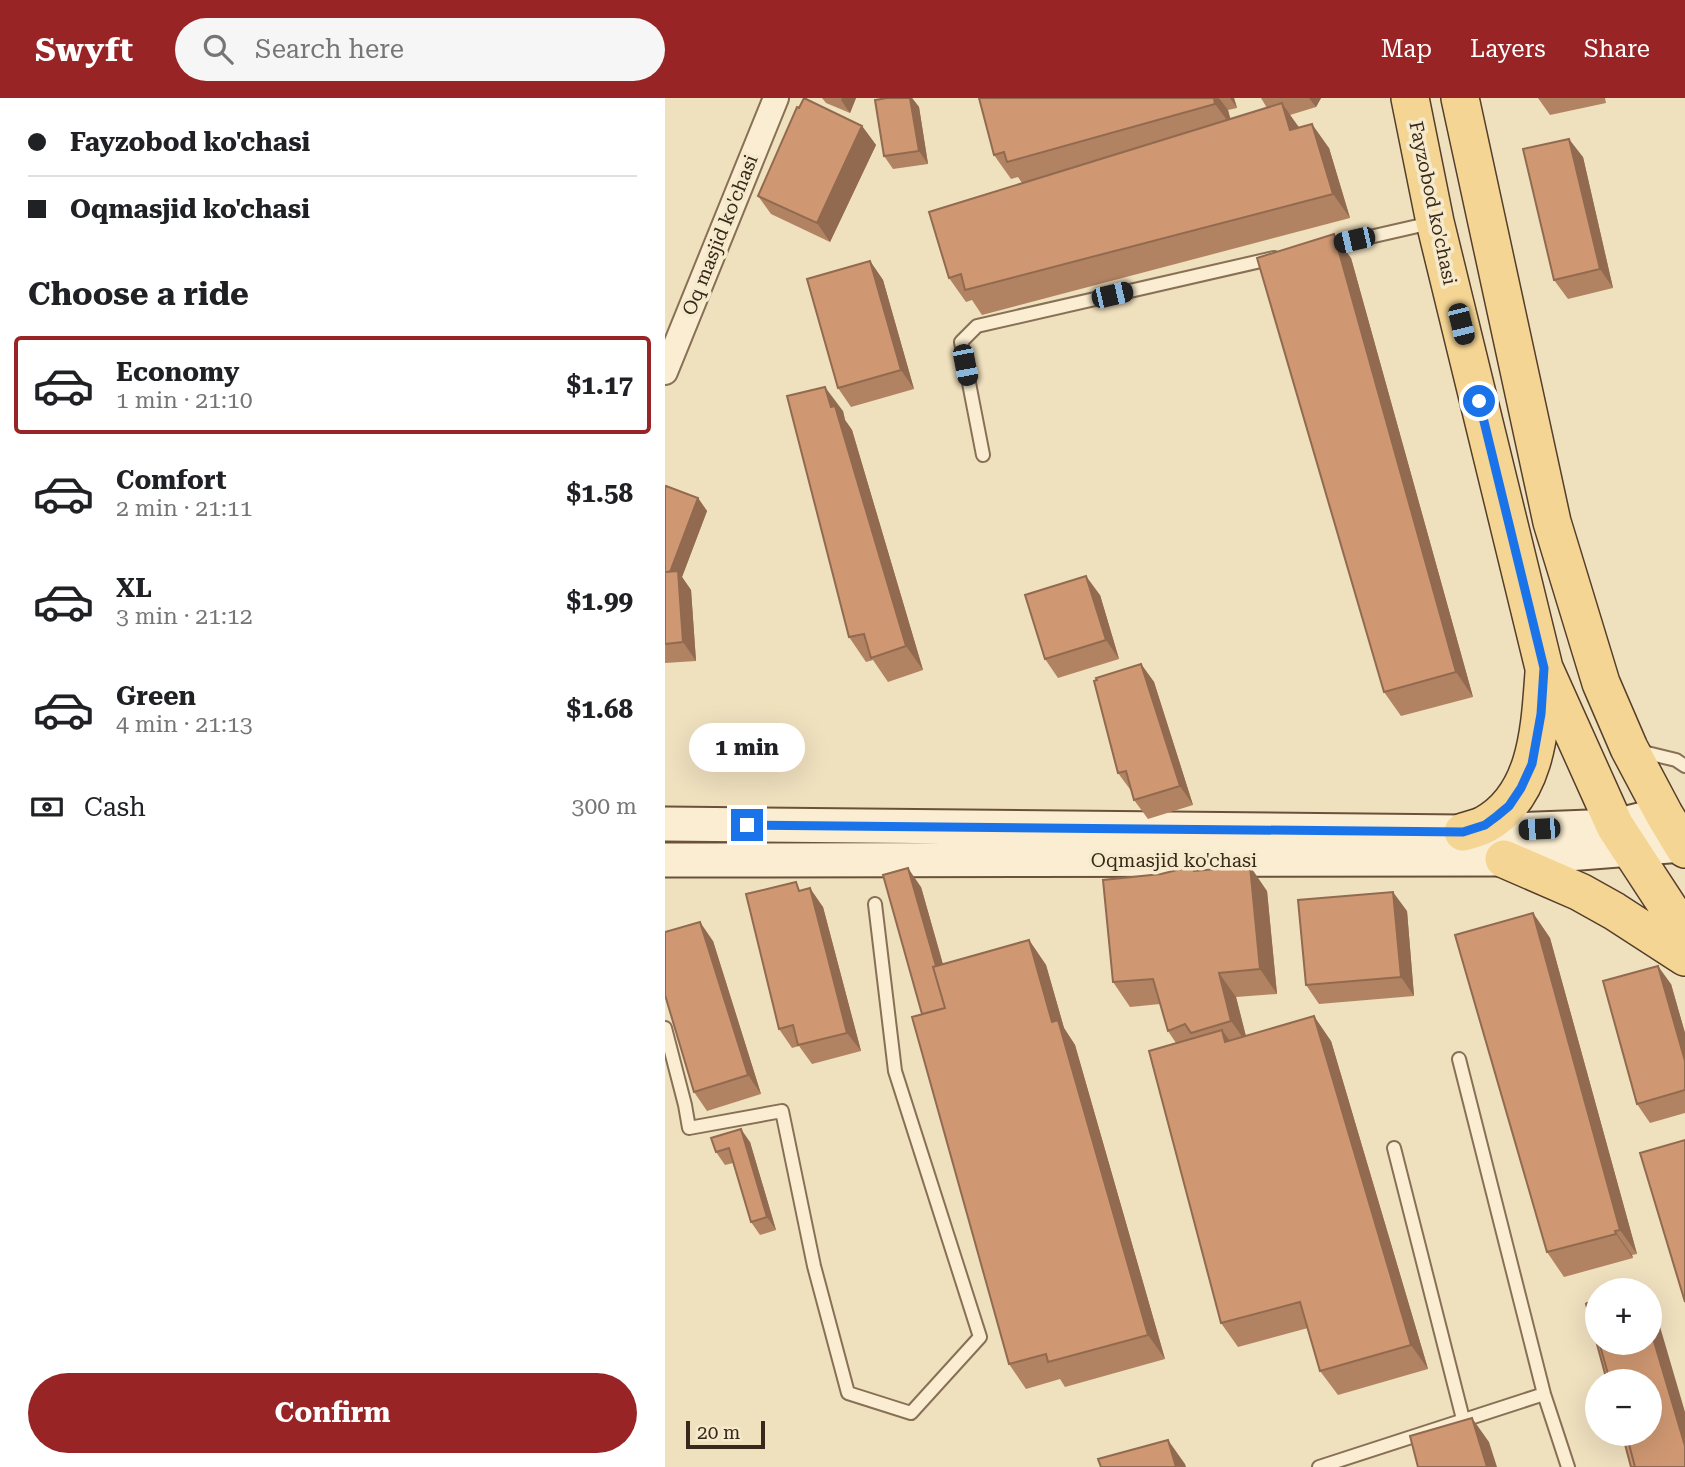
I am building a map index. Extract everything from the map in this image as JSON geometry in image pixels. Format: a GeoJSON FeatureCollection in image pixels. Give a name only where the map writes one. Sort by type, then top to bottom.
{"type":"FeatureCollection","features":[{"type":"Feature","properties":{"kind":"main road","name":"Fayzobod ko'chasi"},"geometry":{"type":"LineString","coordinates":[[1410,98],[1435,222],[1544,668],[1622,838],[1685,933]]}},
{"type":"Feature","properties":{"kind":"main road"},"geometry":{"type":"LineString","coordinates":[[1460,98],[1552,522],[1601,683],[1629,748],[1684,847]]}},
{"type":"Feature","properties":{"kind":"main road"},"geometry":{"type":"LineString","coordinates":[[1463,832],[1485,825],[1509,806],[1521,788],[1532,764],[1541,714],[1544,668]]}},
{"type":"Feature","properties":{"kind":"main road","name":"Oqmasjid ko'chasi"},"geometry":{"type":"LineString","coordinates":[[665,860],[1504,859],[1622,838],[1664,814]]}},
{"type":"Feature","properties":{"kind":"main road","name":"Oqmasjid ko'chasi"},"geometry":{"type":"LineString","coordinates":[[665,824],[1463,832],[1622,838],[1684,847]]}},
{"type":"Feature","properties":{"kind":"main road"},"geometry":{"type":"LineString","coordinates":[[1504,859],[1592,899],[1685,957]]}},
{"type":"Feature","properties":{"kind":"street","name":"Oq masjid ko'chasi"},"geometry":{"type":"LineString","coordinates":[[665,372],[776,98]]}},
{"type":"Feature","properties":{"kind":"lane"},"geometry":{"type":"LineString","coordinates":[[1314,249],[1435,222]]}},
{"type":"Feature","properties":{"kind":"lane"},"geometry":{"type":"LineString","coordinates":[[982,456],[961,342],[977,326],[1287,256]]}},
{"type":"Feature","properties":{"kind":"lane"},"geometry":{"type":"LineString","coordinates":[[1629,748],[1682,761]]}},
{"type":"Feature","properties":{"kind":"lane"},"geometry":{"type":"LineString","coordinates":[[665,1028],[689,1128],[782,1111],[814,1266],[848,1393],[911,1413],[980,1337],[895,1070],[875,904]]}},
{"type":"Feature","properties":{"kind":"lane"},"geometry":{"type":"LineString","coordinates":[[1459,1059],[1544,1394],[1568,1467]]}},
{"type":"Feature","properties":{"kind":"lane"},"geometry":{"type":"LineString","coordinates":[[1394,1148],[1463,1419]]}},
{"type":"Feature","properties":{"kind":"lane"},"geometry":{"type":"LineString","coordinates":[[1319,1467],[1544,1394]]}},
{"type":"Feature","properties":{"kind":"building"},"geometry":{"type":"Polygon","coordinates":[[[804,98],[862,126],[817,223],[758,196],[797,107],[799,108],[804,98]]]}},
{"type":"Feature","properties":{"kind":"building"},"geometry":{"type":"Polygon","coordinates":[[[910,98],[919,151],[884,156],[875,100],[910,98]]]}},
{"type":"Feature","properties":{"kind":"building"},"geometry":{"type":"Polygon","coordinates":[[[979,98],[1214,98],[1215,104],[1007,162],[1004,152],[994,155],[979,98]]]}},
{"type":"Feature","properties":{"kind":"building"},"geometry":{"type":"Polygon","coordinates":[[[1282,103],[1290,130],[1312,124],[1333,194],[965,290],[961,274],[949,278],[929,212],[1282,103]]]}},
{"type":"Feature","properties":{"kind":"building"},"geometry":{"type":"Polygon","coordinates":[[[1569,139],[1600,269],[1554,280],[1523,149],[1569,139]]]}},
{"type":"Feature","properties":{"kind":"building"},"geometry":{"type":"Polygon","coordinates":[[[1334,234],[1456,672],[1384,692],[1257,258],[1334,234]]]}},
{"type":"Feature","properties":{"kind":"building"},"geometry":{"type":"Polygon","coordinates":[[[870,261],[901,370],[838,388],[807,279],[870,261]]]}},
{"type":"Feature","properties":{"kind":"building"},"geometry":{"type":"Polygon","coordinates":[[[825,387],[831,407],[835,406],[906,646],[871,658],[864,634],[849,637],[787,396],[825,387]]]}},
{"type":"Feature","properties":{"kind":"building"},"geometry":{"type":"Polygon","coordinates":[[[666,486],[698,498],[670,572],[665,572],[666,486]]]}},
{"type":"Feature","properties":{"kind":"building"},"geometry":{"type":"Polygon","coordinates":[[[678,571],[683,642],[665,644],[665,572],[678,571]]]}},
{"type":"Feature","properties":{"kind":"building"},"geometry":{"type":"Polygon","coordinates":[[[1086,576],[1106,640],[1045,659],[1025,595],[1086,576]]]}},
{"type":"Feature","properties":{"kind":"building"},"geometry":{"type":"Polygon","coordinates":[[[1141,664],[1180,786],[1134,800],[1126,771],[1118,773],[1094,681],[1096,678],[1141,664]]]}},
{"type":"Feature","properties":{"kind":"building"},"geometry":{"type":"Polygon","coordinates":[[[1193,866],[1194,871],[1250,866],[1260,969],[1219,973],[1231,1021],[1191,1033],[1185,1024],[1168,1031],[1153,979],[1113,982],[1103,880],[1161,874],[1193,866]]]}},
{"type":"Feature","properties":{"kind":"building"},"geometry":{"type":"Polygon","coordinates":[[[908,868],[945,1008],[922,1014],[883,875],[908,868]]]}},
{"type":"Feature","properties":{"kind":"building"},"geometry":{"type":"Polygon","coordinates":[[[796,882],[799,891],[810,888],[847,1033],[798,1045],[793,1025],[779,1029],[746,894],[796,882]]]}},
{"type":"Feature","properties":{"kind":"building"},"geometry":{"type":"Polygon","coordinates":[[[1393,892],[1401,977],[1306,985],[1298,900],[1393,892]]]}},
{"type":"Feature","properties":{"kind":"building"},"geometry":{"type":"Polygon","coordinates":[[[1533,913],[1620,1230],[1615,1231],[1616,1234],[1547,1252],[1455,935],[1533,913]]]}},
{"type":"Feature","properties":{"kind":"building"},"geometry":{"type":"Polygon","coordinates":[[[700,922],[748,1075],[694,1092],[665,995],[665,932],[700,922]]]}},
{"type":"Feature","properties":{"kind":"building"},"geometry":{"type":"Polygon","coordinates":[[[1029,940],[1052,1022],[1058,1020],[1148,1335],[1048,1362],[1046,1354],[1009,1364],[912,1017],[945,1008],[933,967],[1029,940]]]}},
{"type":"Feature","properties":{"kind":"building"},"geometry":{"type":"Polygon","coordinates":[[[1658,966],[1685,1061],[1685,1090],[1637,1104],[1603,981],[1658,966]]]}},
{"type":"Feature","properties":{"kind":"building"},"geometry":{"type":"Polygon","coordinates":[[[1314,1016],[1411,1345],[1320,1371],[1300,1302],[1221,1323],[1149,1051],[1222,1030],[1225,1042],[1314,1016]]]}},
{"type":"Feature","properties":{"kind":"building"},"geometry":{"type":"Polygon","coordinates":[[[741,1129],[767,1217],[751,1222],[729,1148],[716,1152],[711,1138],[741,1129]]]}},
{"type":"Feature","properties":{"kind":"building"},"geometry":{"type":"Polygon","coordinates":[[[1685,1140],[1685,1302],[1640,1153],[1685,1140]]]}},
{"type":"Feature","properties":{"kind":"building"},"geometry":{"type":"Polygon","coordinates":[[[1600,1355],[1602,1355],[1606,1369],[1604,1369],[1600,1355]]]}},
{"type":"Feature","properties":{"kind":"building"},"geometry":{"type":"Polygon","coordinates":[[[1603,1355],[1658,1355],[1685,1446],[1685,1467],[1635,1467],[1629,1446],[1662,1446],[1662,1369],[1607,1369],[1603,1355]]]}},
{"type":"Feature","properties":{"kind":"building"},"geometry":{"type":"Polygon","coordinates":[[[1472,1418],[1487,1467],[1418,1467],[1410,1436],[1472,1418]]]}},
{"type":"Feature","properties":{"kind":"building"},"geometry":{"type":"Polygon","coordinates":[[[1168,1440],[1176,1467],[1101,1467],[1098,1459],[1168,1440]]]}},
{"type":"Feature","properties":{"kind":"building"},"geometry":{"type":"Polygon","coordinates":[[[1625,1446],[1629,1446],[1635,1467],[1631,1467],[1625,1446]]]}},
{"type":"Feature","properties":{"kind":"route"},"geometry":{"type":"LineString","coordinates":[[747,825],[1463,832],[1485,825],[1509,806],[1532,764],[1541,714],[1544,668],[1479,401]]}}]}
